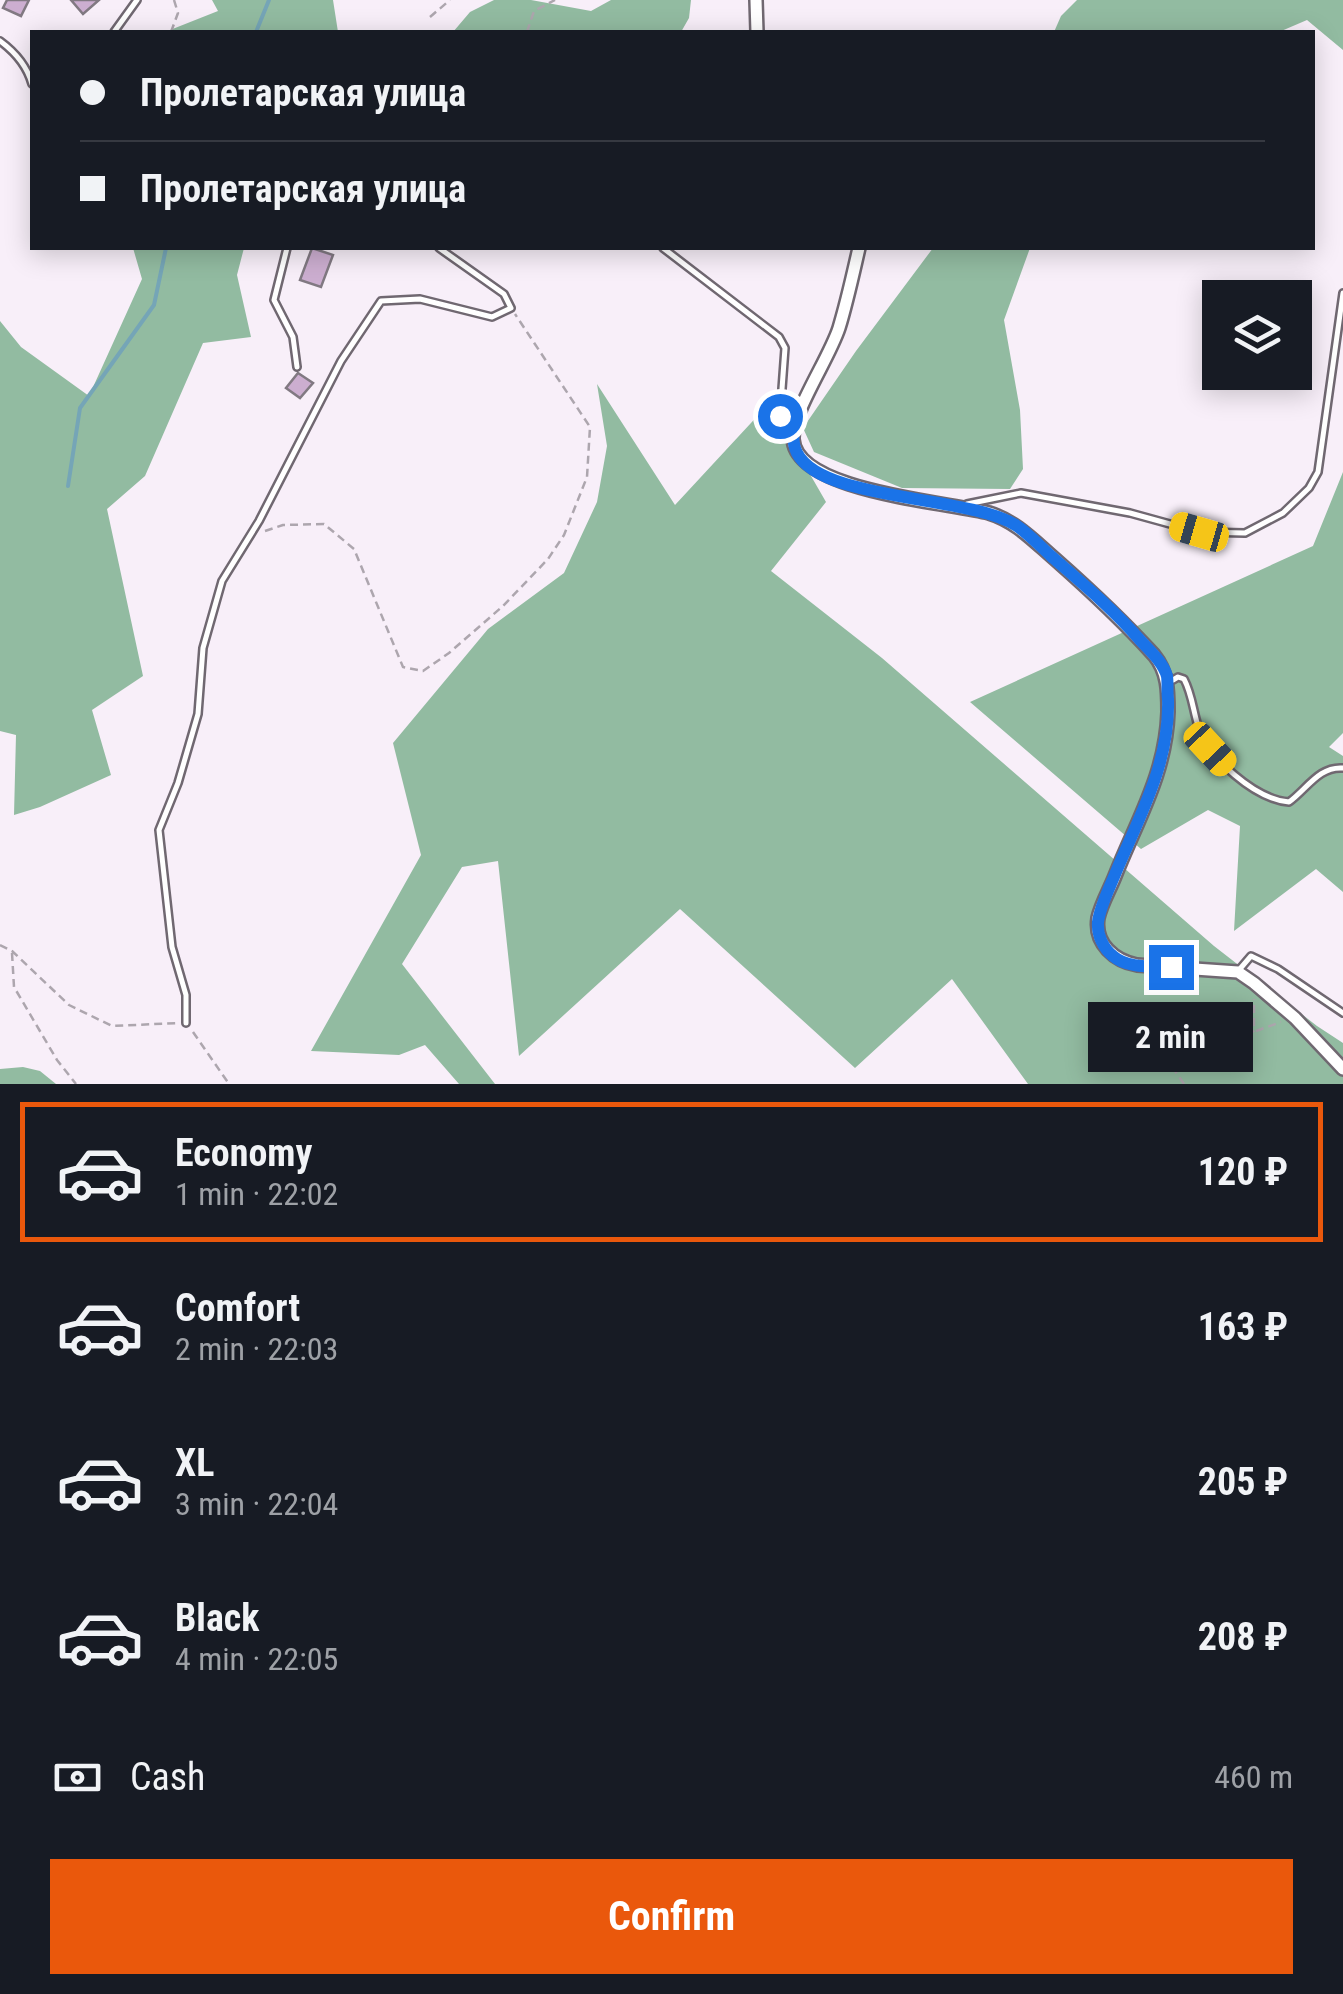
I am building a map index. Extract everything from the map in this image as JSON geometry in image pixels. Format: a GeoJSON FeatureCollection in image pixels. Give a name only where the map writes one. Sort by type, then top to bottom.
{"type":"FeatureCollection","features":[{"type":"Feature","properties":{"kind":"street"},"geometry":{"type":"LineString","coordinates":[[756,0],[757,30]]}},
{"type":"Feature","properties":{"kind":"street"},"geometry":{"type":"LineString","coordinates":[[859,250],[839,328],[796,416],[793,440],[797,452],[804,463],[826,476],[916,500],[994,515],[1016,525],[1125,624],[1159,661],[1166,675],[1167,728],[1162,760],[1152,793],[1098,919],[1103,945],[1123,962],[1238,972],[1294,1018],[1343,1069]]}},
{"type":"Feature","properties":{"kind":"lane"},"geometry":{"type":"LineString","coordinates":[[115,30],[137,0]]}},
{"type":"Feature","properties":{"kind":"lane"},"geometry":{"type":"LineString","coordinates":[[0,41],[16,55],[30,76]]}},
{"type":"Feature","properties":{"kind":"lane"},"geometry":{"type":"LineString","coordinates":[[286,250],[274,300],[292,337],[297,367]]}},
{"type":"Feature","properties":{"kind":"lane"},"geometry":{"type":"LineString","coordinates":[[186,1023],[186,994],[172,947],[159,830],[178,784],[198,714],[203,648],[222,581],[250,536],[342,361],[381,301],[420,298],[492,317],[510,308],[504,294],[442,250]]}},
{"type":"Feature","properties":{"kind":"lane"},"geometry":{"type":"LineString","coordinates":[[666,250],[779,337],[785,348],[780,416],[788,421],[796,416]]}},
{"type":"Feature","properties":{"kind":"lane"},"geometry":{"type":"LineString","coordinates":[[954,506],[1021,493],[1130,513],[1199,532],[1245,532],[1283,513],[1309,488],[1318,472],[1343,293]]}},
{"type":"Feature","properties":{"kind":"lane"},"geometry":{"type":"LineString","coordinates":[[1166,675],[1173,680],[1184,679],[1198,729],[1210,749],[1248,786],[1289,802],[1324,771],[1343,768]]}},
{"type":"Feature","properties":{"kind":"lane"},"geometry":{"type":"LineString","coordinates":[[1238,972],[1250,956],[1278,969],[1343,1013]]}},
{"type":"Feature","properties":{"kind":"path"},"geometry":{"type":"LineString","coordinates":[[171,30],[178,14],[174,0]]}},
{"type":"Feature","properties":{"kind":"path"},"geometry":{"type":"LineString","coordinates":[[430,16],[450,0]]}},
{"type":"Feature","properties":{"kind":"path"},"geometry":{"type":"LineString","coordinates":[[528,30],[534,11],[555,0]]}},
{"type":"Feature","properties":{"kind":"path"},"geometry":{"type":"LineString","coordinates":[[250,536],[283,525],[324,524],[354,549],[404,667],[423,671],[504,606],[548,559],[564,535],[587,476],[590,427],[510,308]]}},
{"type":"Feature","properties":{"kind":"path"},"geometry":{"type":"LineString","coordinates":[[0,944],[69,1005],[112,1026],[186,1023],[229,1084]]}},
{"type":"Feature","properties":{"kind":"path"},"geometry":{"type":"LineString","coordinates":[[12,951],[14,987],[57,1060],[76,1084]]}},
{"type":"Feature","properties":{"kind":"path"},"geometry":{"type":"LineString","coordinates":[[1254,982],[1254,1031]]}},
{"type":"Feature","properties":{"kind":"path"},"geometry":{"type":"LineString","coordinates":[[1184,1084],[1173,1068],[1190,1048],[1294,1018]]}},
{"type":"Feature","properties":{"kind":"green space"},"geometry":{"type":"Polygon","coordinates":[[[212,0],[333,0],[338,30],[170,30],[218,11],[212,0]]]}},
{"type":"Feature","properties":{"kind":"green space"},"geometry":{"type":"Polygon","coordinates":[[[494,0],[531,0],[591,11],[611,0],[691,0],[689,18],[682,30],[455,30],[470,12],[494,0]]]}},
{"type":"Feature","properties":{"kind":"green space"},"geometry":{"type":"Polygon","coordinates":[[[1077,0],[1343,0],[1343,50],[1307,20],[1284,30],[1055,30],[1061,16],[1077,0]]]}},
{"type":"Feature","properties":{"kind":"green space"},"geometry":{"type":"Polygon","coordinates":[[[134,250],[243,250],[237,275],[251,337],[203,343],[145,476],[107,509],[143,676],[92,710],[111,775],[14,815],[16,735],[0,731],[0,321],[21,347],[89,396],[142,279],[134,250]]]}},
{"type":"Feature","properties":{"kind":"green space"},"geometry":{"type":"Polygon","coordinates":[[[932,250],[1029,250],[1004,320],[1020,410],[1023,469],[1010,489],[902,488],[814,452],[803,428],[932,250]]]}},
{"type":"Feature","properties":{"kind":"green space"},"geometry":{"type":"Polygon","coordinates":[[[597,384],[675,505],[763,410],[777,417],[826,502],[771,571],[882,658],[1214,946],[1343,1043],[1343,1084],[1028,1084],[952,979],[855,1068],[680,909],[519,1056],[498,861],[462,867],[402,964],[495,1084],[459,1084],[425,1045],[399,1055],[311,1051],[421,855],[393,743],[488,629],[564,573],[597,502],[607,446],[597,384]]]}},
{"type":"Feature","properties":{"kind":"green space"},"geometry":{"type":"Polygon","coordinates":[[[1343,472],[1343,733],[1329,747],[1343,756],[1343,892],[1316,869],[1234,931],[1240,826],[1208,810],[1141,849],[970,702],[1313,546],[1343,472]]]}},
{"type":"Feature","properties":{"kind":"green space"},"geometry":{"type":"Polygon","coordinates":[[[23,1067],[40,1071],[56,1084],[0,1084],[0,1069],[23,1067]]]}},
{"type":"Feature","properties":{"kind":"building"},"geometry":{"type":"Polygon","coordinates":[[[7,0],[29,0],[21,16],[3,8],[7,0]]]}},
{"type":"Feature","properties":{"kind":"building"},"geometry":{"type":"Polygon","coordinates":[[[71,0],[99,0],[83,14],[71,0]]]}},
{"type":"Feature","properties":{"kind":"building"},"geometry":{"type":"Polygon","coordinates":[[[311,250],[333,255],[321,287],[300,280],[311,250]]]}},
{"type":"Feature","properties":{"kind":"building"},"geometry":{"type":"Polygon","coordinates":[[[298,373],[313,383],[300,398],[286,388],[298,373]]]}},
{"type":"Feature","properties":{"kind":"waterway"},"geometry":{"type":"LineString","coordinates":[[257,30],[269,0]]}},
{"type":"Feature","properties":{"kind":"waterway"},"geometry":{"type":"LineString","coordinates":[[68,486],[80,408],[154,305],[166,250]]}},
{"type":"Feature","properties":{"kind":"route"},"geometry":{"type":"LineString","coordinates":[[780,416],[788,421],[796,416],[793,440],[797,452],[804,463],[826,476],[916,500],[968,508],[1016,525],[1125,624],[1159,661],[1166,675],[1168,705],[1162,760],[1152,793],[1098,919],[1098,932],[1103,945],[1123,962],[1171,967]]}}]}
